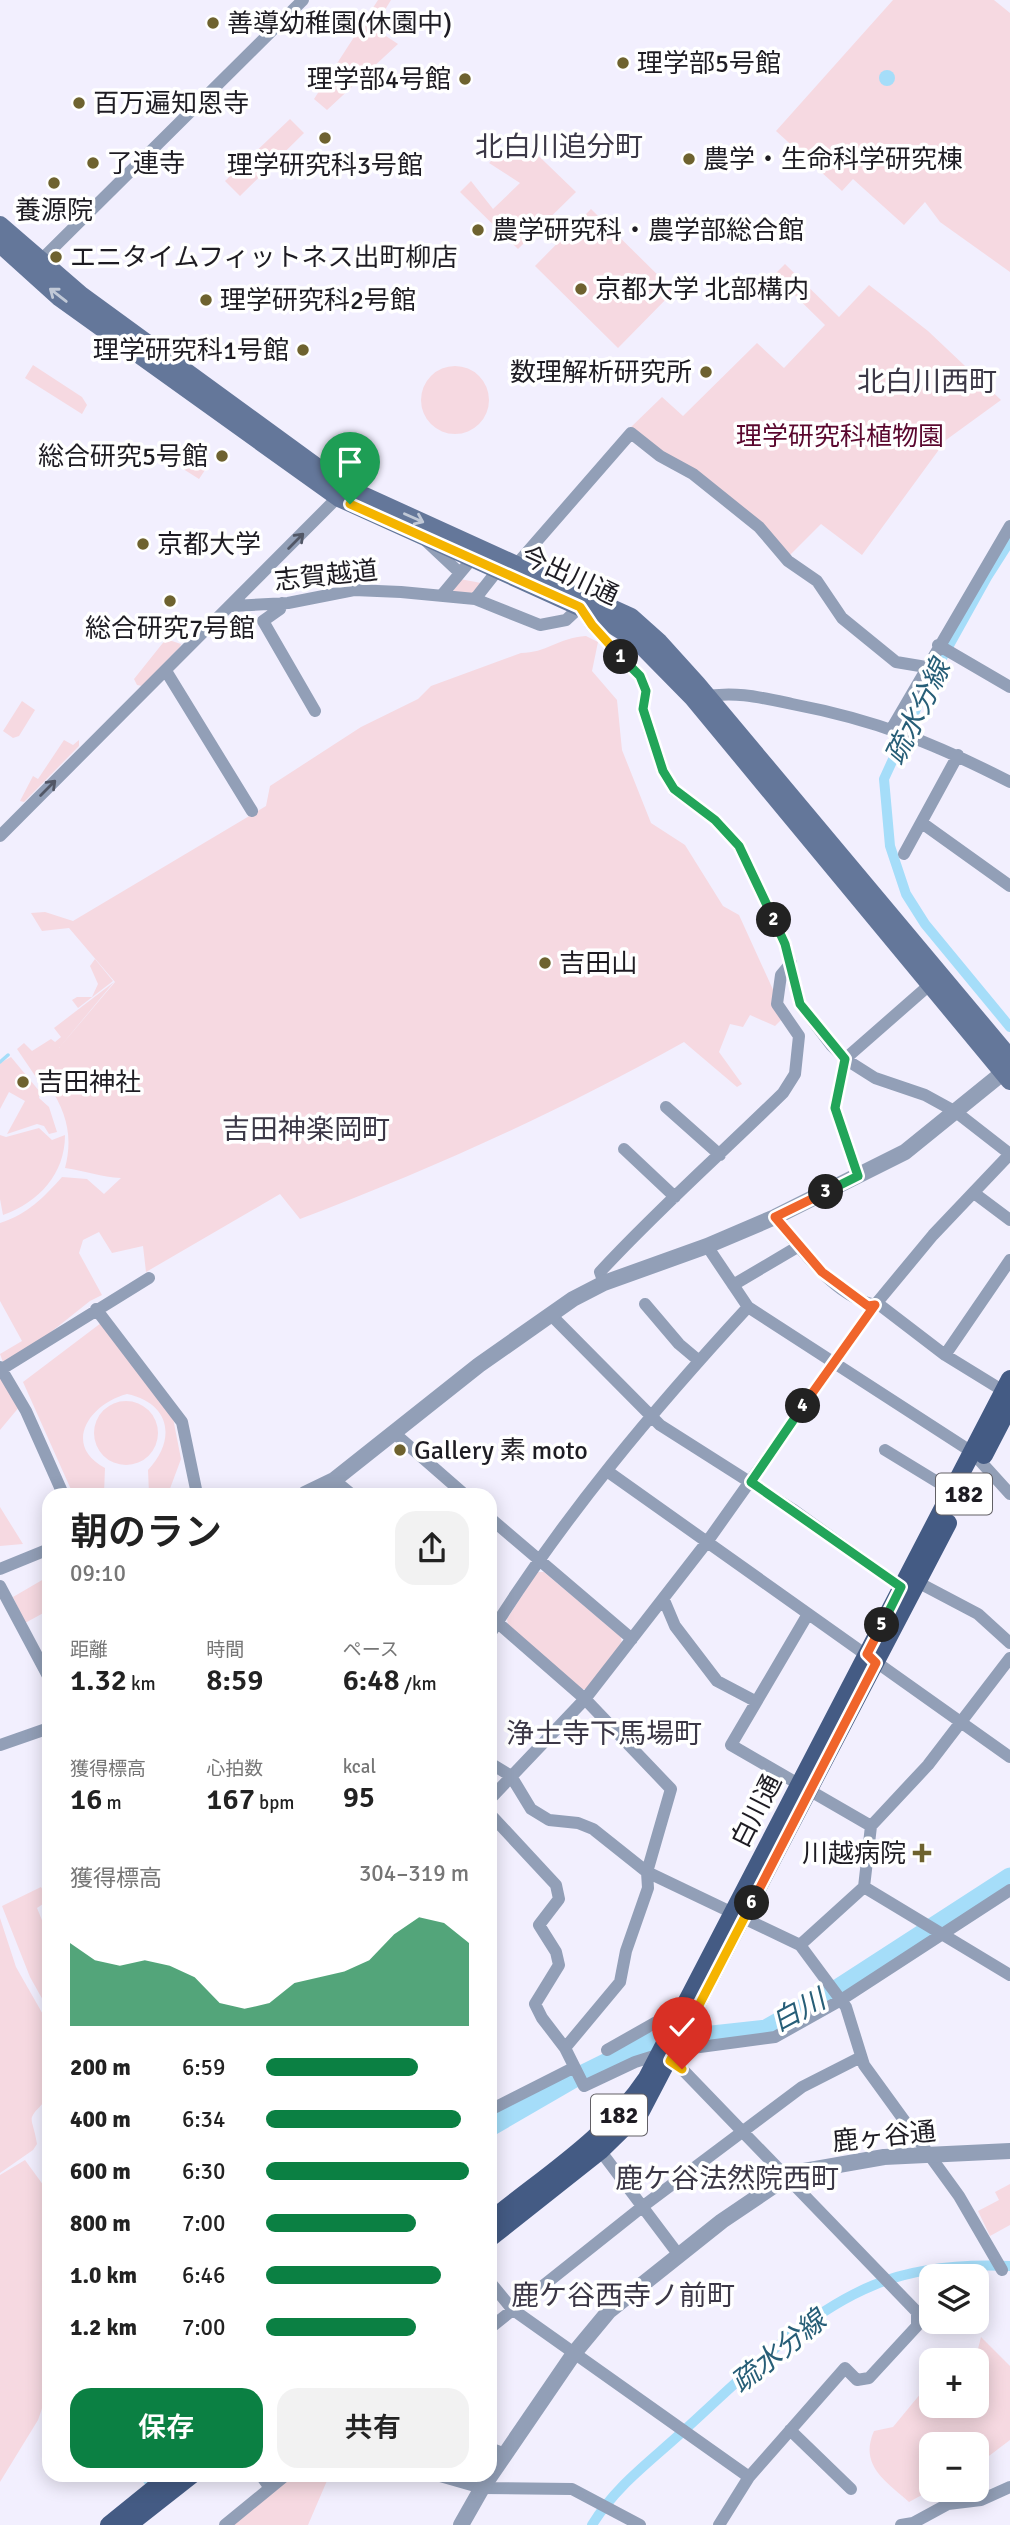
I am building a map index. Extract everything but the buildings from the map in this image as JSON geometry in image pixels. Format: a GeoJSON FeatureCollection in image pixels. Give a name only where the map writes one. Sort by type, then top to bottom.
{"type":"FeatureCollection","features":[{"type":"Feature","properties":{"kind":"main road","name":"今出川通"},"geometry":{"type":"LineString","coordinates":[[0,225],[60,298],[343,493],[466,566],[497,571],[616,625],[700,697]]}},
{"type":"Feature","properties":{"kind":"main road","name":"今出川通"},"geometry":{"type":"LineString","coordinates":[[0,244],[35,267]]}},
{"type":"Feature","properties":{"kind":"main road","name":"今出川通"},"geometry":{"type":"LineString","coordinates":[[343,493],[516,565],[631,617],[659,642],[700,697],[935,980],[1005,1060]]}},
{"type":"Feature","properties":{"kind":"main road","name":"白川通"},"geometry":{"type":"LineString","coordinates":[[497,2216],[641,2111],[672,2042],[956,1494],[1008,1401]]}},
{"type":"Feature","properties":{"kind":"main road","name":"白川通"},"geometry":{"type":"LineString","coordinates":[[497,2232],[596,2146]]}},
{"type":"Feature","properties":{"kind":"main road"},"geometry":{"type":"LineString","coordinates":[[109,2525],[162,2482]]}},
{"type":"Feature","properties":{"kind":"main road"},"geometry":{"type":"LineString","coordinates":[[128,2525],[183,2482]]}},
{"type":"Feature","properties":{"kind":"street"},"geometry":{"type":"LineString","coordinates":[[35,267],[303,0]]}},
{"type":"Feature","properties":{"kind":"street"},"geometry":{"type":"LineString","coordinates":[[516,565],[631,433],[660,456],[693,474],[759,527],[788,561],[817,581],[842,618],[896,662],[926,667]]}},
{"type":"Feature","properties":{"kind":"street"},"geometry":{"type":"LineString","coordinates":[[0,836],[233,606],[343,493]]}},
{"type":"Feature","properties":{"kind":"street"},"geometry":{"type":"LineString","coordinates":[[892,728],[938,645],[1010,526]]}},
{"type":"Feature","properties":{"kind":"street"},"geometry":{"type":"LineString","coordinates":[[441,596],[466,566]]}},
{"type":"Feature","properties":{"kind":"street"},"geometry":{"type":"LineString","coordinates":[[475,599],[497,571]]}},
{"type":"Feature","properties":{"kind":"street","name":"志賀越道"},"geometry":{"type":"LineString","coordinates":[[233,606],[282,603],[354,590],[475,599],[540,625],[566,620],[580,607]]}},
{"type":"Feature","properties":{"kind":"street"},"geometry":{"type":"LineString","coordinates":[[282,603],[280,609],[262,621],[315,711]]}},
{"type":"Feature","properties":{"kind":"street"},"geometry":{"type":"LineString","coordinates":[[497,1791],[584,1699],[664,1600],[751,1482],[875,1305],[933,1235],[1010,1154],[956,1112],[925,1095],[875,1078],[845,1059],[800,1004],[791,963],[771,911],[739,846],[715,820],[674,789],[663,771],[643,709],[646,691],[640,676],[592,625],[580,607]]}},
{"type":"Feature","properties":{"kind":"street"},"geometry":{"type":"LineString","coordinates":[[938,645],[1009,685]]}},
{"type":"Feature","properties":{"kind":"street"},"geometry":{"type":"LineString","coordinates":[[166,671],[252,811]]}},
{"type":"Feature","properties":{"kind":"street"},"geometry":{"type":"LineString","coordinates":[[700,697],[734,692],[850,715],[892,728],[958,755],[1010,782]]}},
{"type":"Feature","properties":{"kind":"street"},"geometry":{"type":"LineString","coordinates":[[905,854],[958,755]]}},
{"type":"Feature","properties":{"kind":"street"},"geometry":{"type":"LineString","coordinates":[[922,822],[1010,886]]}},
{"type":"Feature","properties":{"kind":"street"},"geometry":{"type":"LineString","coordinates":[[604,1283],[600,1272],[783,1093],[795,1074],[799,1036],[777,1004],[781,975],[791,963]]}},
{"type":"Feature","properties":{"kind":"street"},"geometry":{"type":"LineString","coordinates":[[858,1176],[835,1108],[845,1059],[935,980]]}},
{"type":"Feature","properties":{"kind":"street"},"geometry":{"type":"LineString","coordinates":[[317,1488],[334,1480],[393,1432],[550,1314],[604,1283],[707,1246],[775,1217],[905,1152],[956,1112],[1005,1060]]}},
{"type":"Feature","properties":{"kind":"street"},"geometry":{"type":"LineString","coordinates":[[666,1107],[720,1155]]}},
{"type":"Feature","properties":{"kind":"street"},"geometry":{"type":"LineString","coordinates":[[624,1149],[675,1197]]}},
{"type":"Feature","properties":{"kind":"street"},"geometry":{"type":"LineString","coordinates":[[974,1193],[1010,1220]]}},
{"type":"Feature","properties":{"kind":"street"},"geometry":{"type":"LineString","coordinates":[[775,1217],[822,1272],[868,1306],[881,1306],[1008,1401]]}},
{"type":"Feature","properties":{"kind":"street"},"geometry":{"type":"LineString","coordinates":[[707,1246],[748,1307],[976,1456],[1010,1494]]}},
{"type":"Feature","properties":{"kind":"street"},"geometry":{"type":"LineString","coordinates":[[733,1285],[799,1246]]}},
{"type":"Feature","properties":{"kind":"street"},"geometry":{"type":"LineString","coordinates":[[945,1355],[1010,1260]]}},
{"type":"Feature","properties":{"kind":"street"},"geometry":{"type":"LineString","coordinates":[[60,1488],[26,1410],[1,1368],[149,1279]]}},
{"type":"Feature","properties":{"kind":"street"},"geometry":{"type":"LineString","coordinates":[[645,1304],[679,1344],[698,1360]]}},
{"type":"Feature","properties":{"kind":"street"},"geometry":{"type":"LineString","coordinates":[[497,1617],[607,1471],[698,1360],[748,1307]]}},
{"type":"Feature","properties":{"kind":"street"},"geometry":{"type":"LineString","coordinates":[[96,1309],[182,1422],[196,1488]]}},
{"type":"Feature","properties":{"kind":"street"},"geometry":{"type":"LineString","coordinates":[[550,1314],[651,1417],[909,1585],[978,1614],[1010,1643]]}},
{"type":"Feature","properties":{"kind":"street"},"geometry":{"type":"LineString","coordinates":[[393,1432],[452,1488]]}},
{"type":"Feature","properties":{"kind":"street"},"geometry":{"type":"LineString","coordinates":[[885,1450],[956,1494]]}},
{"type":"Feature","properties":{"kind":"street"},"geometry":{"type":"LineString","coordinates":[[607,1471],[1010,1757]]}},
{"type":"Feature","properties":{"kind":"street"},"geometry":{"type":"LineString","coordinates":[[334,1480],[344,1488]]}},
{"type":"Feature","properties":{"kind":"street"},"geometry":{"type":"LineString","coordinates":[[497,1524],[632,1639]]}},
{"type":"Feature","properties":{"kind":"street"},"geometry":{"type":"LineString","coordinates":[[0,1569],[42,1552]]}},
{"type":"Feature","properties":{"kind":"street"},"geometry":{"type":"LineString","coordinates":[[0,1586],[42,1665]]}},
{"type":"Feature","properties":{"kind":"street"},"geometry":{"type":"LineString","coordinates":[[664,1600],[674,1626],[717,1681],[755,1701]]}},
{"type":"Feature","properties":{"kind":"street"},"geometry":{"type":"LineString","coordinates":[[808,1614],[731,1745],[871,1826]]}},
{"type":"Feature","properties":{"kind":"street"},"geometry":{"type":"LineString","coordinates":[[497,1628],[584,1699],[671,1789],[648,1872],[648,1888],[626,1951],[620,1982],[565,2048]]}},
{"type":"Feature","properties":{"kind":"street"},"geometry":{"type":"LineString","coordinates":[[800,1945],[864,1886],[871,1826],[962,1724],[1010,1657]]}},
{"type":"Feature","properties":{"kind":"street"},"geometry":{"type":"LineString","coordinates":[[0,1745],[42,1730]]}},
{"type":"Feature","properties":{"kind":"street"},"geometry":{"type":"LineString","coordinates":[[497,1767],[511,1776],[531,1809],[549,1820],[578,1823],[593,1829],[648,1872],[800,1945],[846,2007],[861,2057],[888,2100],[960,2196],[1000,2266]]}},
{"type":"Feature","properties":{"kind":"street"},"geometry":{"type":"LineString","coordinates":[[497,1822],[556,1885],[559,1899],[538,1925],[556,1952],[559,1965],[535,2004],[542,2018],[565,2048],[584,2086],[672,2042],[775,2037],[835,1993],[934,1928],[1010,1890]]}},
{"type":"Feature","properties":{"kind":"street"},"geometry":{"type":"LineString","coordinates":[[864,1886],[1010,1975]]}},
{"type":"Feature","properties":{"kind":"street"},"geometry":{"type":"LineString","coordinates":[[607,2050],[660,2020],[682,2069],[917,2312],[917,2326],[869,2378],[858,2380],[845,2368],[749,2477],[719,2525]]}},
{"type":"Feature","properties":{"kind":"street"},"geometry":{"type":"LineString","coordinates":[[497,2322],[642,2207],[802,2087],[861,2057]]}},
{"type":"Feature","properties":{"kind":"street"},"geometry":{"type":"LineString","coordinates":[[497,2107],[574,2069]]}},
{"type":"Feature","properties":{"kind":"street"},"geometry":{"type":"LineString","coordinates":[[596,2146],[678,2254]]}},
{"type":"Feature","properties":{"kind":"street","name":"鹿ヶ谷通"},"geometry":{"type":"LineString","coordinates":[[498,2451],[609,2311],[678,2254],[787,2177],[858,2161],[930,2153],[1010,2151]]}},
{"type":"Feature","properties":{"kind":"street"},"geometry":{"type":"LineString","coordinates":[[497,2291],[512,2309],[749,2477]]}},
{"type":"Feature","properties":{"kind":"street"},"geometry":{"type":"LineString","coordinates":[[790,2430],[851,2489]]}},
{"type":"Feature","properties":{"kind":"street"},"geometry":{"type":"LineString","coordinates":[[266,2482],[271,2488]]}},
{"type":"Feature","properties":{"kind":"street"},"geometry":{"type":"LineString","coordinates":[[225,2525],[278,2482]]}},
{"type":"Feature","properties":{"kind":"street"},"geometry":{"type":"LineString","coordinates":[[461,2482],[482,2488],[563,2487],[606,2505],[640,2525]]}},
{"type":"Feature","properties":{"kind":"street","name":"鹿ヶ谷通"},"geometry":{"type":"LineString","coordinates":[[461,2525],[485,2482]]}},
{"type":"Feature","properties":{"kind":"street"},"geometry":{"type":"LineString","coordinates":[[904,2525],[948,2504],[981,2500],[1010,2487]]}},
{"type":"Feature","properties":{"kind":"green space"},"geometry":{"type":"Polygon","coordinates":[[[378,0],[391,0],[374,28],[398,44],[327,110],[314,99],[378,0]]]}},
{"type":"Feature","properties":{"kind":"green space"},"geometry":{"type":"Polygon","coordinates":[[[893,0],[994,0],[1010,13],[1010,272],[940,222],[925,202],[904,225],[853,179],[842,191],[776,131],[893,0]]]}},
{"type":"Feature","properties":{"kind":"green space"},"geometry":{"type":"Polygon","coordinates":[[[290,119],[304,133],[240,196],[225,181],[290,119]]]}},
{"type":"Feature","properties":{"kind":"green space"},"geometry":{"type":"Polygon","coordinates":[[[517,135],[576,192],[518,249],[460,192],[471,181],[493,209],[520,183],[489,163],[517,135]]]}},
{"type":"Feature","properties":{"kind":"green space"},"geometry":{"type":"Polygon","coordinates":[[[591,209],[674,291],[618,348],[535,266],[591,209]]]}},
{"type":"Feature","properties":{"kind":"green space","name":"理学研究科植物園"},"geometry":{"type":"Polygon","coordinates":[[[785,264],[839,317],[869,285],[928,331],[1001,400],[946,440],[862,555],[821,524],[788,557],[630,428],[662,397],[683,416],[757,343],[784,368],[825,325],[774,275],[785,264]]]}},
{"type":"Feature","properties":{"kind":"green space"},"geometry":{"type":"Polygon","coordinates":[[[33,365],[82,397],[87,405],[82,414],[25,378],[33,365]]]}},
{"type":"Feature","properties":{"kind":"green space"},"geometry":{"type":"Polygon","coordinates":[[[455,366],[468,368],[479,376],[487,387],[487,413],[479,424],[468,432],[455,434],[442,432],[431,424],[423,413],[421,400],[423,387],[431,376],[442,368],[455,366]]]}},
{"type":"Feature","properties":{"kind":"green space"},"geometry":{"type":"Polygon","coordinates":[[[164,444],[176,451],[179,449],[207,467],[199,479],[158,453],[164,444]]]}},
{"type":"Feature","properties":{"kind":"green space"},"geometry":{"type":"Polygon","coordinates":[[[460,579],[481,583],[472,593],[455,592],[453,591],[460,579]]]}},
{"type":"Feature","properties":{"kind":"green space"},"geometry":{"type":"Polygon","coordinates":[[[586,636],[598,642],[592,671],[617,700],[622,750],[651,823],[685,845],[723,906],[739,915],[785,1016],[775,1026],[750,1015],[743,1027],[730,1024],[719,1052],[742,1084],[737,1087],[684,1042],[495,1138],[300,1219],[280,1194],[146,1272],[143,1246],[112,1253],[99,1232],[83,1240],[79,1253],[102,1295],[90,1301],[17,1359],[4,1365],[0,1354],[22,1341],[0,1301],[0,1223],[19,1215],[34,1204],[62,1177],[87,1179],[104,1194],[121,1178],[65,1168],[68,1136],[60,1106],[49,1086],[44,1089],[17,1049],[24,1043],[32,1051],[51,1039],[55,1042],[61,1037],[54,1028],[114,982],[59,1048],[115,982],[69,928],[42,931],[31,913],[45,912],[73,921],[266,806],[270,786],[361,727],[418,699],[431,686],[521,653],[538,651],[586,636]]]}},
{"type":"Feature","properties":{"kind":"green space"},"geometry":{"type":"Polygon","coordinates":[[[166,639],[181,644],[180,647],[142,686],[137,685],[134,679],[166,639]]]}},
{"type":"Feature","properties":{"kind":"green space"},"geometry":{"type":"Polygon","coordinates":[[[22,701],[35,710],[19,736],[13,738],[3,731],[22,701]]]}},
{"type":"Feature","properties":{"kind":"green space"},"geometry":{"type":"Polygon","coordinates":[[[64,740],[73,745],[79,740],[79,746],[24,802],[20,801],[33,776],[38,779],[64,740]]]}},
{"type":"Feature","properties":{"kind":"green space"},"geometry":{"type":"Polygon","coordinates":[[[95,959],[113,981],[78,1008],[72,1000],[77,997],[92,997],[98,984],[90,966],[95,959]]]}},
{"type":"Feature","properties":{"kind":"green space"},"geometry":{"type":"Polygon","coordinates":[[[11,1057],[40,1092],[39,1098],[49,1107],[57,1132],[49,1134],[44,1126],[37,1124],[7,1134],[25,1101],[9,1092],[0,1109],[0,1063],[11,1057]]]}},
{"type":"Feature","properties":{"kind":"green space"},"geometry":{"type":"Polygon","coordinates":[[[39,1128],[52,1140],[65,1135],[60,1162],[48,1185],[28,1202],[3,1215],[0,1199],[0,1135],[6,1137],[39,1128]]]}},
{"type":"Feature","properties":{"kind":"green space"},"geometry":{"type":"Polygon","coordinates":[[[101,1323],[173,1418],[181,1459],[170,1488],[149,1488],[148,1470],[163,1446],[165,1435],[160,1414],[152,1405],[127,1394],[101,1407],[86,1426],[83,1437],[85,1448],[92,1459],[105,1468],[104,1488],[70,1488],[23,1382],[101,1323]]]}},
{"type":"Feature","properties":{"kind":"green space"},"geometry":{"type":"Polygon","coordinates":[[[0,1375],[20,1406],[0,1430],[0,1375]]]}},
{"type":"Feature","properties":{"kind":"green space"},"geometry":{"type":"Polygon","coordinates":[[[120,1401],[132,1401],[149,1410],[156,1421],[156,1445],[149,1456],[132,1465],[120,1465],[108,1460],[99,1451],[94,1439],[94,1427],[99,1415],[108,1406],[120,1401]]]}},
{"type":"Feature","properties":{"kind":"green space"},"geometry":{"type":"Polygon","coordinates":[[[0,1507],[23,1544],[0,1546],[0,1507]]]}},
{"type":"Feature","properties":{"kind":"green space"},"geometry":{"type":"Polygon","coordinates":[[[537,1572],[544,1572],[621,1637],[622,1646],[588,1689],[580,1689],[508,1625],[507,1619],[537,1572]]]}},
{"type":"Feature","properties":{"kind":"green space"},"geometry":{"type":"Polygon","coordinates":[[[42,1580],[42,1614],[25,1623],[13,1597],[42,1580]]]}},
{"type":"Feature","properties":{"kind":"green space"},"geometry":{"type":"Polygon","coordinates":[[[42,1889],[42,1905],[37,1908],[42,1920],[42,1998],[30,1977],[2,1906],[42,1889]]]}},
{"type":"Feature","properties":{"kind":"green space"},"geometry":{"type":"Polygon","coordinates":[[[0,1918],[16,1967],[42,2013],[42,2105],[32,2119],[37,2144],[33,2150],[0,2173],[0,1918]]]}},
{"type":"Feature","properties":{"kind":"green space"},"geometry":{"type":"Polygon","coordinates":[[[25,2160],[42,2183],[42,2408],[38,2420],[0,2482],[0,2175],[25,2160]]]}},
{"type":"Feature","properties":{"kind":"green space"},"geometry":{"type":"Polygon","coordinates":[[[1010,2184],[1010,2225],[990,2236],[978,2211],[999,2200],[995,2192],[1010,2184]]]}},
{"type":"Feature","properties":{"kind":"green space"},"geometry":{"type":"Polygon","coordinates":[[[981,2337],[1010,2366],[1010,2440],[989,2456],[989,2432],[919,2432],[919,2497],[909,2502],[883,2479],[872,2463],[870,2443],[874,2431],[893,2427],[919,2396],[919,2418],[989,2418],[989,2348],[978,2348],[981,2337]]]}},
{"type":"Feature","properties":{"kind":"green space"},"geometry":{"type":"Polygon","coordinates":[[[286,2482],[326,2482],[308,2525],[232,2525],[286,2482]]]}},
{"type":"Feature","properties":{"kind":"water"},"geometry":{"type":"Polygon","coordinates":[[[887,70],[893,72],[893,84],[887,86],[881,84],[879,78],[881,72],[887,70]]]}},
{"type":"Feature","properties":{"kind":"waterway","name":"疏水分線"},"geometry":{"type":"LineString","coordinates":[[1010,541],[928,683],[884,779],[890,846],[906,894],[925,924],[1010,1027]]}},
{"type":"Feature","properties":{"kind":"waterway"},"geometry":{"type":"LineString","coordinates":[[0,1062],[8,1055]]}},
{"type":"Feature","properties":{"kind":"waterway","name":"白川"},"geometry":{"type":"LineString","coordinates":[[497,2123],[571,2080],[648,2042],[766,2029],[840,1987],[1010,1877]]}},
{"type":"Feature","properties":{"kind":"waterway","name":"疏水分線"},"geometry":{"type":"LineString","coordinates":[[592,2525],[611,2499],[633,2476],[772,2351],[821,2313],[874,2285],[907,2274],[958,2266],[1010,2266]]}},
{"type":"Feature","properties":{"kind":"place","name":"善導幼稚園(休園中)"},"geometry":{"type":"Point","coordinates":[213,23]}},
{"type":"Feature","properties":{"kind":"place","name":"理学部5号館"},"geometry":{"type":"Point","coordinates":[623,63]}},
{"type":"Feature","properties":{"kind":"place","name":"理学部4号館"},"geometry":{"type":"Point","coordinates":[465,79]}},
{"type":"Feature","properties":{"kind":"place","name":"百万遍知恩寺"},"geometry":{"type":"Point","coordinates":[79,103]}},
{"type":"Feature","properties":{"kind":"place","name":"理学研究科3号館"},"geometry":{"type":"Point","coordinates":[325,138]}},
{"type":"Feature","properties":{"kind":"place","name":"農学・生命科学研究棟"},"geometry":{"type":"Point","coordinates":[689,159]}},
{"type":"Feature","properties":{"kind":"place","name":"了連寺"},"geometry":{"type":"Point","coordinates":[93,163]}},
{"type":"Feature","properties":{"kind":"place","name":"養源院"},"geometry":{"type":"Point","coordinates":[54,183]}},
{"type":"Feature","properties":{"kind":"place","name":"農学研究科・農学部総合館"},"geometry":{"type":"Point","coordinates":[478,230]}},
{"type":"Feature","properties":{"kind":"place","name":"エニタイムフィットネス出町柳店"},"geometry":{"type":"Point","coordinates":[56,257]}},
{"type":"Feature","properties":{"kind":"place","name":"京都大学 北部構内"},"geometry":{"type":"Point","coordinates":[581,289]}},
{"type":"Feature","properties":{"kind":"place","name":"理学研究科2号館"},"geometry":{"type":"Point","coordinates":[206,300]}},
{"type":"Feature","properties":{"kind":"place","name":"理学研究科1号館"},"geometry":{"type":"Point","coordinates":[303,350]}},
{"type":"Feature","properties":{"kind":"place","name":"数理解析研究所"},"geometry":{"type":"Point","coordinates":[706,372]}},
{"type":"Feature","properties":{"kind":"place","name":"総合研究5号館"},"geometry":{"type":"Point","coordinates":[222,456]}},
{"type":"Feature","properties":{"kind":"place","name":"京都大学"},"geometry":{"type":"Point","coordinates":[143,544]}},
{"type":"Feature","properties":{"kind":"place","name":"総合研究7号館"},"geometry":{"type":"Point","coordinates":[170,601]}},
{"type":"Feature","properties":{"kind":"place","name":"吉田山"},"geometry":{"type":"Point","coordinates":[545,963]}},
{"type":"Feature","properties":{"kind":"place","name":"吉田神社"},"geometry":{"type":"Point","coordinates":[23,1082]}},
{"type":"Feature","properties":{"kind":"place","name":"Gallery 素 moto"},"geometry":{"type":"Point","coordinates":[400,1450]}},
{"type":"Feature","properties":{"kind":"place","name":"川越病院"},"geometry":{"type":"Point","coordinates":[922,1853]}},
{"type":"Feature","properties":{"kind":"district","name":"北白川追分町"},"geometry":{"type":"Point","coordinates":[559,146]}},
{"type":"Feature","properties":{"kind":"district","name":"北白川西町"},"geometry":{"type":"Point","coordinates":[927,381]}},
{"type":"Feature","properties":{"kind":"district","name":"吉田神楽岡町"},"geometry":{"type":"Point","coordinates":[306,1129]}},
{"type":"Feature","properties":{"kind":"district","name":"浄土寺下馬場町"},"geometry":{"type":"Point","coordinates":[604,1733]}},
{"type":"Feature","properties":{"kind":"district","name":"鹿ケ谷法然院西町"},"geometry":{"type":"Point","coordinates":[727,2178]}},
{"type":"Feature","properties":{"kind":"district","name":"鹿ケ谷西寺ノ前町"},"geometry":{"type":"Point","coordinates":[623,2295]}},
{"type":"Feature","properties":{"kind":"route"},"geometry":{"type":"LineString","coordinates":[[350,504],[580,607],[592,625],[640,676],[646,691],[643,709],[663,771],[674,789],[715,820],[739,846],[785,944],[800,1004],[845,1059],[835,1108],[858,1176],[775,1217],[822,1272],[868,1306],[875,1305],[785,1429],[751,1482],[901,1587],[867,1654],[876,1663],[670,2061],[682,2069]]}}]}
